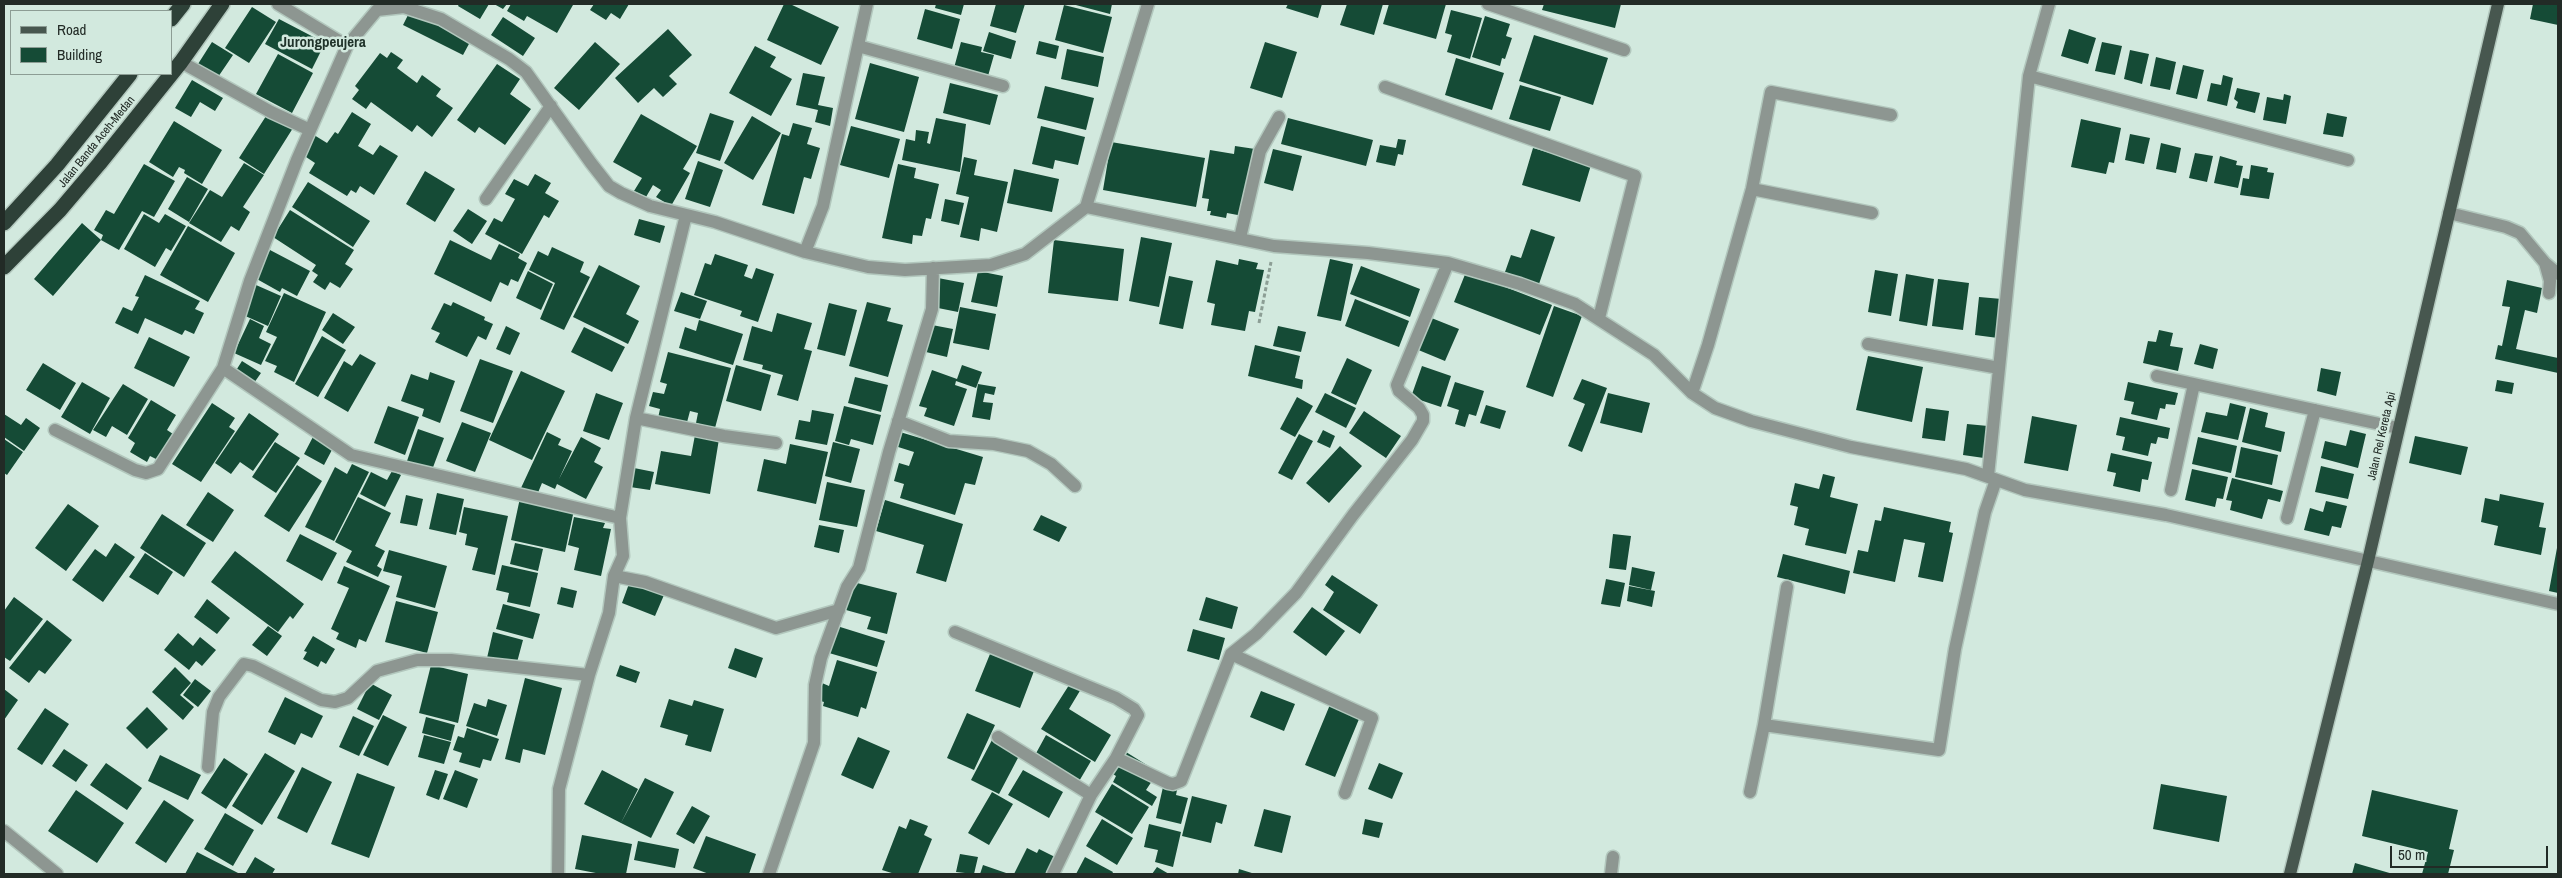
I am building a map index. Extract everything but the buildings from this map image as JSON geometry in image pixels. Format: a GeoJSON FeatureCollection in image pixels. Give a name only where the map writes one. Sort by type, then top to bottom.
{"type":"FeatureCollection","features":[{"type":"Feature","properties":{"kind":"highway"},"geometry":{"type":"LineString","coordinates":[[172,18],[183,4]]}},
{"type":"Feature","properties":{"kind":"highway","name":"Jalan Banda Aceh-Medan"},"geometry":{"type":"LineString","coordinates":[[172,73],[222,4]]}},
{"type":"Feature","properties":{"kind":"highway","name":"Jalan Banda Aceh-Medan"},"geometry":{"type":"LineString","coordinates":[[4,223],[57,165],[129,75]]}},
{"type":"Feature","properties":{"kind":"highway","name":"Jalan Banda Aceh-Medan"},"geometry":{"type":"LineString","coordinates":[[4,267],[60,210],[170,75]]}},
{"type":"Feature","properties":{"kind":"main road","name":"Jalan Rel Kereta Api"},"geometry":{"type":"LineString","coordinates":[[2290,874],[2368,561],[2498,4]]}},
{"type":"Feature","properties":{"kind":"street"},"geometry":{"type":"LineString","coordinates":[[278,4],[347,46]]}},
{"type":"Feature","properties":{"kind":"street"},"geometry":{"type":"LineString","coordinates":[[805,252],[823,206],[867,4]]}},
{"type":"Feature","properties":{"kind":"street"},"geometry":{"type":"LineString","coordinates":[[55,430],[135,470],[146,473],[158,469],[223,368],[250,281],[308,129],[347,46],[377,10],[394,7],[416,10],[441,19],[509,59],[526,72],[609,186],[621,193],[650,206],[686,215],[805,252],[868,267],[905,270],[991,265],[1010,261],[1026,254],[1086,207],[1148,4]]}},
{"type":"Feature","properties":{"kind":"street"},"geometry":{"type":"LineString","coordinates":[[1488,4],[1624,50]]}},
{"type":"Feature","properties":{"kind":"street"},"geometry":{"type":"LineString","coordinates":[[1764,725],[1939,750],[1955,649],[1992,478],[1999,368],[2029,76],[2049,4]]}},
{"type":"Feature","properties":{"kind":"street"},"geometry":{"type":"LineString","coordinates":[[858,46],[1003,86]]}},
{"type":"Feature","properties":{"kind":"street"},"geometry":{"type":"LineString","coordinates":[[181,62],[272,112],[308,129]]}},
{"type":"Feature","properties":{"kind":"street"},"geometry":{"type":"LineString","coordinates":[[2029,76],[2348,160]]}},
{"type":"Feature","properties":{"kind":"street"},"geometry":{"type":"LineString","coordinates":[[1385,87],[1635,176],[1599,318]]}},
{"type":"Feature","properties":{"kind":"street"},"geometry":{"type":"LineString","coordinates":[[1692,393],[1708,345],[1752,189],[1771,92],[1891,115]]}},
{"type":"Feature","properties":{"kind":"street"},"geometry":{"type":"LineString","coordinates":[[486,199],[551,106]]}},
{"type":"Feature","properties":{"kind":"street"},"geometry":{"type":"LineString","coordinates":[[1240,238],[1260,150],[1279,117]]}},
{"type":"Feature","properties":{"kind":"street"},"geometry":{"type":"LineString","coordinates":[[1752,189],[1872,213]]}},
{"type":"Feature","properties":{"kind":"street"},"geometry":{"type":"LineString","coordinates":[[1086,207],[1274,246],[1368,253],[1448,263],[1520,284],[1575,304],[1654,355],[1692,393],[1715,408],[1751,421],[1851,447],[1992,478],[2024,490],[2166,515],[2558,604]]}},
{"type":"Feature","properties":{"kind":"street"},"geometry":{"type":"LineString","coordinates":[[2449,213],[2506,226],[2520,233],[2545,263],[2558,274]]}},
{"type":"Feature","properties":{"kind":"street"},"geometry":{"type":"LineString","coordinates":[[558,874],[559,790],[589,675],[609,614],[614,576],[623,556],[620,518],[636,418],[686,215]]}},
{"type":"Feature","properties":{"kind":"street"},"geometry":{"type":"LineString","coordinates":[[1116,758],[1168,783],[1173,784],[1181,781],[1231,654],[1256,634],[1296,593],[1353,515],[1412,440],[1423,421],[1419,408],[1399,391],[1396,385],[1448,263]]}},
{"type":"Feature","properties":{"kind":"street"},"geometry":{"type":"LineString","coordinates":[[2545,263],[2550,281],[2549,293]]}},
{"type":"Feature","properties":{"kind":"street"},"geometry":{"type":"LineString","coordinates":[[769,874],[814,743],[815,685],[821,658],[848,587],[858,568],[898,421],[932,309],[933,268]]}},
{"type":"Feature","properties":{"kind":"street"},"geometry":{"type":"LineString","coordinates":[[1868,344],[1999,368]]}},
{"type":"Feature","properties":{"kind":"street"},"geometry":{"type":"LineString","coordinates":[[223,368],[350,455],[620,518]]}},
{"type":"Feature","properties":{"kind":"street"},"geometry":{"type":"LineString","coordinates":[[2157,376],[2398,428]]}},
{"type":"Feature","properties":{"kind":"street"},"geometry":{"type":"LineString","coordinates":[[2171,490],[2194,384]]}},
{"type":"Feature","properties":{"kind":"street"},"geometry":{"type":"LineString","coordinates":[[2287,518],[2315,410]]}},
{"type":"Feature","properties":{"kind":"street"},"geometry":{"type":"LineString","coordinates":[[636,418],[724,436],[776,443]]}},
{"type":"Feature","properties":{"kind":"street"},"geometry":{"type":"LineString","coordinates":[[898,421],[949,441],[994,444],[1028,451],[1051,464],[1075,486]]}},
{"type":"Feature","properties":{"kind":"street"},"geometry":{"type":"LineString","coordinates":[[614,576],[645,582],[776,628],[839,610]]}},
{"type":"Feature","properties":{"kind":"street"},"geometry":{"type":"LineString","coordinates":[[1750,792],[1764,725],[1787,587]]}},
{"type":"Feature","properties":{"kind":"street"},"geometry":{"type":"LineString","coordinates":[[955,632],[1116,698],[1134,709],[1138,715],[1116,758],[1091,795],[1053,874]]}},
{"type":"Feature","properties":{"kind":"street"},"geometry":{"type":"LineString","coordinates":[[1231,654],[1372,718],[1345,793]]}},
{"type":"Feature","properties":{"kind":"street"},"geometry":{"type":"LineString","coordinates":[[208,767],[213,712],[219,697],[244,664],[254,666],[320,700],[336,702],[348,698],[377,671],[417,660],[451,660],[589,675]]}},
{"type":"Feature","properties":{"kind":"street"},"geometry":{"type":"LineString","coordinates":[[998,738],[1091,795]]}},
{"type":"Feature","properties":{"kind":"street"},"geometry":{"type":"LineString","coordinates":[[4,831],[57,874]]}},
{"type":"Feature","properties":{"kind":"street"},"geometry":{"type":"LineString","coordinates":[[1611,874],[1613,857]]}},
{"type":"Feature","properties":{"kind":"path"},"geometry":{"type":"LineString","coordinates":[[1259,323],[1274,246]]}},
{"type":"Feature","properties":{"kind":"district","name":"Jurongpeujera"},"geometry":{"type":"Point","coordinates":[323,43]}}]}
